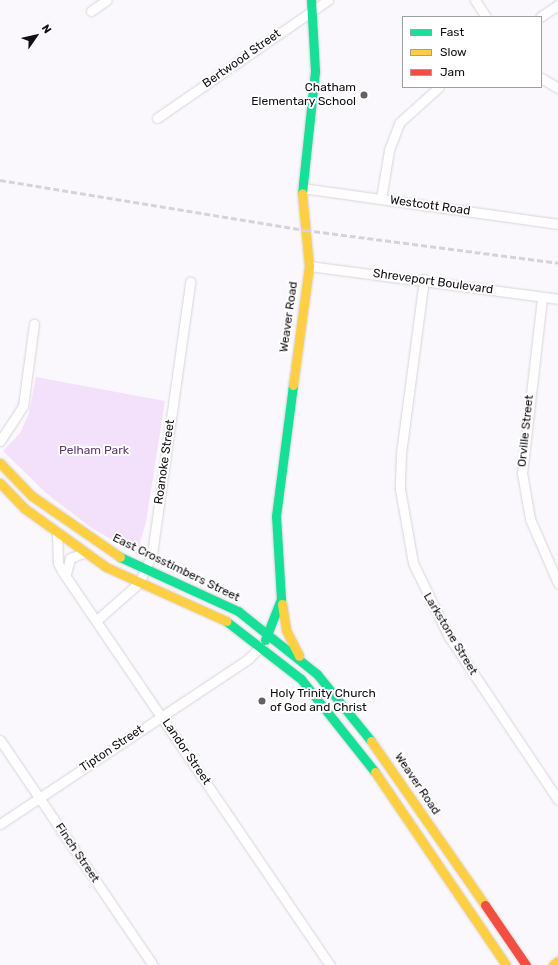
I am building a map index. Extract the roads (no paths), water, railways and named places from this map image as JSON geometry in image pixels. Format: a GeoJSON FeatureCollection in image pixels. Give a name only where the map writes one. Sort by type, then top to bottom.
{"type":"FeatureCollection","features":[{"type":"Feature","properties":{"kind":"main road","name":"Weaver Road"},"geometry":{"type":"LineString","coordinates":[[262,645],[268,634],[281,599],[276,516],[309,266],[302,188],[315,71],[313,10],[311,0]]}},
{"type":"Feature","properties":{"kind":"main road","name":"East Crosstimbers Street"},"geometry":{"type":"LineString","coordinates":[[0,463],[32,496],[80,532],[146,569],[238,611],[268,634]]}},
{"type":"Feature","properties":{"kind":"main road"},"geometry":{"type":"LineString","coordinates":[[0,483],[24,508],[56,534],[84,552],[139,583],[235,625],[262,645],[321,700],[391,794],[506,965]]}},
{"type":"Feature","properties":{"kind":"main road"},"geometry":{"type":"LineString","coordinates":[[281,599],[286,630],[303,662]]}},
{"type":"Feature","properties":{"kind":"main road","name":"Weaver Road"},"geometry":{"type":"LineString","coordinates":[[268,634],[303,662],[332,690],[404,786],[526,965]]}},
{"type":"Feature","properties":{"kind":"main road"},"geometry":{"type":"LineString","coordinates":[[391,794],[404,786]]}},
{"type":"Feature","properties":{"kind":"main road"},"geometry":{"type":"LineString","coordinates":[[553,965],[558,961]]}},
{"type":"Feature","properties":{"kind":"street"},"geometry":{"type":"LineString","coordinates":[[91,11],[107,0]]}},
{"type":"Feature","properties":{"kind":"street","name":"Bertwood Street"},"geometry":{"type":"LineString","coordinates":[[157,118],[328,0]]}},
{"type":"Feature","properties":{"kind":"street"},"geometry":{"type":"LineString","coordinates":[[475,0],[485,16]]}},
{"type":"Feature","properties":{"kind":"street"},"geometry":{"type":"LineString","coordinates":[[542,16],[558,5]]}},
{"type":"Feature","properties":{"kind":"street"},"geometry":{"type":"LineString","coordinates":[[542,79],[558,88]]}},
{"type":"Feature","properties":{"kind":"street"},"geometry":{"type":"LineString","coordinates":[[381,199],[389,150],[400,122],[438,88]]}},
{"type":"Feature","properties":{"kind":"street","name":"Westcott Road"},"geometry":{"type":"LineString","coordinates":[[302,188],[558,224]]}},
{"type":"Feature","properties":{"kind":"street","name":"Shreveport Boulevard"},"geometry":{"type":"LineString","coordinates":[[309,266],[424,279],[542,298],[558,299]]}},
{"type":"Feature","properties":{"kind":"street","name":"Larkstone Street"},"geometry":{"type":"LineString","coordinates":[[424,279],[401,453],[400,489],[413,563],[449,637],[558,800]]}},
{"type":"Feature","properties":{"kind":"street","name":"Roanoke Street"},"geometry":{"type":"LineString","coordinates":[[97,620],[139,583],[152,554],[190,282]]}},
{"type":"Feature","properties":{"kind":"street","name":"Orville Street"},"geometry":{"type":"LineString","coordinates":[[542,298],[522,473],[530,519],[558,583]]}},
{"type":"Feature","properties":{"kind":"street"},"geometry":{"type":"LineString","coordinates":[[0,442],[23,406],[34,324]]}},
{"type":"Feature","properties":{"kind":"street","name":"Landor Street"},"geometry":{"type":"LineString","coordinates":[[56,534],[58,562],[330,965]]}},
{"type":"Feature","properties":{"kind":"street"},"geometry":{"type":"LineString","coordinates":[[66,574],[70,558],[84,552]]}},
{"type":"Feature","properties":{"kind":"street","name":"Tipton Street"},"geometry":{"type":"LineString","coordinates":[[0,824],[248,659],[262,645]]}},
{"type":"Feature","properties":{"kind":"street","name":"Finch Street"},"geometry":{"type":"LineString","coordinates":[[0,740],[153,965]]}},
{"type":"Feature","properties":{"kind":"railway"},"geometry":{"type":"LineString","coordinates":[[0,180],[305,230],[558,263]]}},
{"type":"Feature","properties":{"kind":"place","name":"Chatham Elementary School"},"geometry":{"type":"Point","coordinates":[364,95]}},
{"type":"Feature","properties":{"kind":"place","name":"Holy Trinity Church of God and Christ"},"geometry":{"type":"Point","coordinates":[262,701]}},
{"type":"Feature","properties":{"kind":"park label","name":"Pelham Park"},"geometry":{"type":"Point","coordinates":[94,451]}}]}
